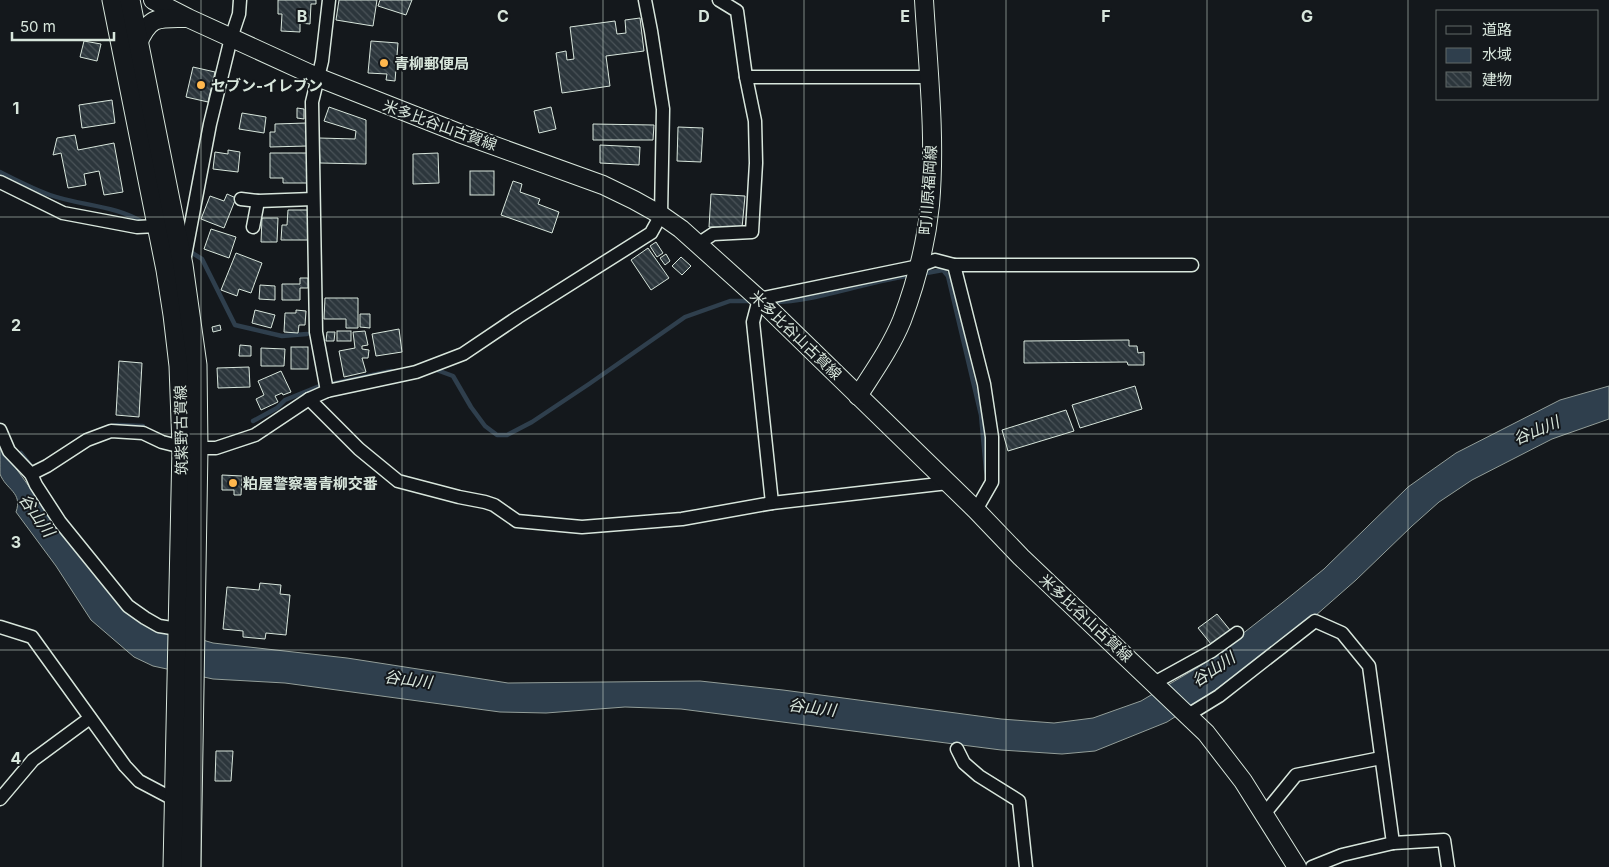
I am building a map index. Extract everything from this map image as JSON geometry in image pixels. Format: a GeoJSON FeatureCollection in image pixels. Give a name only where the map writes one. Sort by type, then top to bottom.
{"type":"FeatureCollection","features":[{"type":"Feature","properties":{"kind":"main road","name":"筑紫野古賀線"},"geometry":{"type":"LineString","coordinates":[[112,0],[173,315],[190,448]]}},
{"type":"Feature","properties":{"kind":"main road","name":"筑紫野古賀線"},"geometry":{"type":"LineString","coordinates":[[130,0],[183,265],[196,365],[190,448],[184,634],[191,867]]}},
{"type":"Feature","properties":{"kind":"main road","name":"米多比谷山古賀線"},"geometry":{"type":"LineString","coordinates":[[153,0],[188,18],[318,77],[431,122],[603,185],[661,215],[681,229],[759,299],[1022,557],[1206,733],[1265,813],[1296,867]]}},
{"type":"Feature","properties":{"kind":"main road","name":"町川原福岡線"},"geometry":{"type":"LineString","coordinates":[[858,396],[888,349],[901,321],[924,245],[930,205],[932,144],[924,0]]}},
{"type":"Feature","properties":{"kind":"main road"},"geometry":{"type":"LineString","coordinates":[[138,43],[148,24],[158,19],[188,18]]}},
{"type":"Feature","properties":{"kind":"main road","name":"筑紫野古賀線"},"geometry":{"type":"LineString","coordinates":[[173,867],[175,800],[186,676]]}},
{"type":"Feature","properties":{"kind":"street"},"geometry":{"type":"LineString","coordinates":[[183,265],[210,124],[231,38],[239,14],[240,0]]}},
{"type":"Feature","properties":{"kind":"street"},"geometry":{"type":"LineString","coordinates":[[326,391],[316,332],[312,102],[322,61],[329,0]]}},
{"type":"Feature","properties":{"kind":"street"},"geometry":{"type":"LineString","coordinates":[[31,474],[48,466],[86,440],[111,431],[143,433],[162,442],[190,448],[216,448],[255,435],[309,399],[326,391],[416,372],[463,354],[651,232],[661,215],[663,109],[645,0]]}},
{"type":"Feature","properties":{"kind":"street"},"geometry":{"type":"LineString","coordinates":[[698,244],[713,234],[752,232],[756,163],[755,122],[746,77],[737,11],[719,0]]}},
{"type":"Feature","properties":{"kind":"street"},"geometry":{"type":"LineString","coordinates":[[746,77],[928,77]]}},
{"type":"Feature","properties":{"kind":"street"},"geometry":{"type":"LineString","coordinates":[[0,182],[63,212],[137,227],[157,226]]}},
{"type":"Feature","properties":{"kind":"street"},"geometry":{"type":"LineString","coordinates":[[241,199],[258,201],[313,199]]}},
{"type":"Feature","properties":{"kind":"street"},"geometry":{"type":"LineString","coordinates":[[253,227],[258,201]]}},
{"type":"Feature","properties":{"kind":"street"},"geometry":{"type":"LineString","coordinates":[[772,503],[752,322],[759,299],[919,266],[935,260],[954,265],[1192,265]]}},
{"type":"Feature","properties":{"kind":"street"},"geometry":{"type":"LineString","coordinates":[[954,265],[984,384],[992,437],[992,482],[976,510]]}},
{"type":"Feature","properties":{"kind":"street"},"geometry":{"type":"LineString","coordinates":[[309,399],[359,449],[398,481],[494,505],[517,521],[582,528],[682,519],[772,503],[948,483]]}},
{"type":"Feature","properties":{"kind":"street"},"geometry":{"type":"LineString","coordinates":[[0,430],[9,450],[31,474],[60,522],[128,606],[159,626],[184,634]]}},
{"type":"Feature","properties":{"kind":"street"},"geometry":{"type":"LineString","coordinates":[[1186,713],[1219,696],[1316,621],[1342,633],[1368,666],[1393,843]]}},
{"type":"Feature","properties":{"kind":"street"},"geometry":{"type":"LineString","coordinates":[[0,627],[32,637],[125,766],[139,782],[175,800]]}},
{"type":"Feature","properties":{"kind":"street"},"geometry":{"type":"LineString","coordinates":[[1154,683],[1212,651],[1237,633]]}},
{"type":"Feature","properties":{"kind":"street"},"geometry":{"type":"LineString","coordinates":[[0,799],[32,760],[90,718]]}},
{"type":"Feature","properties":{"kind":"street"},"geometry":{"type":"LineString","coordinates":[[957,749],[964,763],[979,776],[1019,801],[1026,867]]}},
{"type":"Feature","properties":{"kind":"street"},"geometry":{"type":"LineString","coordinates":[[1265,813],[1296,775],[1381,758]]}},
{"type":"Feature","properties":{"kind":"street"},"geometry":{"type":"LineString","coordinates":[[1312,867],[1342,855],[1393,843],[1444,840],[1448,867]]}},
{"type":"Feature","properties":{"kind":"water","name":"谷山川"},"geometry":{"type":"Polygon","coordinates":[[[1609,386],[1609,419],[1552,439],[1472,480],[1439,502],[1307,623],[1203,699],[1167,722],[1095,751],[1062,754],[1001,750],[681,709],[625,707],[546,713],[500,712],[285,683],[213,679],[153,666],[134,657],[91,620],[56,566],[16,512],[18,505],[16,495],[0,474],[0,446],[61,531],[129,614],[213,643],[347,658],[508,683],[700,681],[1001,719],[1054,723],[1093,718],[1141,701],[1205,663],[1324,569],[1408,487],[1456,453],[1560,400],[1609,386]]]}},
{"type":"Feature","properties":{"kind":"building"},"geometry":{"type":"Polygon","coordinates":[[[278,0],[316,0],[316,4],[311,4],[310,24],[300,23],[300,32],[281,31],[282,14],[278,14],[278,0]]]}},
{"type":"Feature","properties":{"kind":"building"},"geometry":{"type":"Polygon","coordinates":[[[339,0],[377,0],[373,26],[336,20],[339,0]]]}},
{"type":"Feature","properties":{"kind":"building"},"geometry":{"type":"Polygon","coordinates":[[[380,0],[412,0],[406,15],[378,6],[380,0]]]}},
{"type":"Feature","properties":{"kind":"building"},"geometry":{"type":"Polygon","coordinates":[[[640,18],[644,51],[606,56],[610,86],[562,93],[556,53],[566,51],[567,60],[574,59],[570,27],[615,21],[617,34],[626,33],[625,20],[640,18]]]}},
{"type":"Feature","properties":{"kind":"building"},"geometry":{"type":"Polygon","coordinates":[[[84,41],[101,44],[97,61],[80,57],[84,41]]]}},
{"type":"Feature","properties":{"kind":"building"},"geometry":{"type":"Polygon","coordinates":[[[371,41],[398,43],[395,81],[386,80],[387,74],[368,73],[371,41]]]}},
{"type":"Feature","properties":{"kind":"building","name":"セブン-イレブン"},"geometry":{"type":"Polygon","coordinates":[[[193,67],[215,72],[208,102],[186,97],[193,67]]]}},
{"type":"Feature","properties":{"kind":"building"},"geometry":{"type":"Polygon","coordinates":[[[112,100],[115,123],[82,128],[79,105],[112,100]]]}},
{"type":"Feature","properties":{"kind":"building"},"geometry":{"type":"Polygon","coordinates":[[[329,107],[366,120],[366,164],[320,163],[319,138],[355,139],[356,131],[324,121],[329,107]]]}},
{"type":"Feature","properties":{"kind":"building"},"geometry":{"type":"Polygon","coordinates":[[[551,107],[556,129],[539,133],[534,111],[551,107]]]}},
{"type":"Feature","properties":{"kind":"building"},"geometry":{"type":"Polygon","coordinates":[[[297,108],[304,109],[304,119],[297,118],[297,108]]]}},
{"type":"Feature","properties":{"kind":"building"},"geometry":{"type":"Polygon","coordinates":[[[242,113],[266,117],[264,133],[239,129],[242,113]]]}},
{"type":"Feature","properties":{"kind":"building"},"geometry":{"type":"Polygon","coordinates":[[[306,123],[307,146],[270,147],[270,132],[275,132],[275,124],[306,123]]]}},
{"type":"Feature","properties":{"kind":"building"},"geometry":{"type":"Polygon","coordinates":[[[593,124],[654,125],[653,140],[593,140],[593,124]]]}},
{"type":"Feature","properties":{"kind":"building"},"geometry":{"type":"Polygon","coordinates":[[[678,127],[703,128],[701,162],[677,161],[678,127]]]}},
{"type":"Feature","properties":{"kind":"building"},"geometry":{"type":"Polygon","coordinates":[[[75,135],[78,150],[114,143],[123,192],[104,195],[99,171],[84,174],[86,185],[68,188],[61,153],[53,155],[57,138],[75,135]]]}},
{"type":"Feature","properties":{"kind":"building"},"geometry":{"type":"Polygon","coordinates":[[[600,145],[640,147],[639,165],[600,163],[600,145]]]}},
{"type":"Feature","properties":{"kind":"building"},"geometry":{"type":"Polygon","coordinates":[[[228,150],[240,152],[238,172],[213,169],[215,152],[228,154],[228,150]]]}},
{"type":"Feature","properties":{"kind":"building"},"geometry":{"type":"Polygon","coordinates":[[[270,153],[308,153],[308,183],[283,183],[283,178],[270,178],[270,153]]]}},
{"type":"Feature","properties":{"kind":"building"},"geometry":{"type":"Polygon","coordinates":[[[438,153],[439,183],[413,184],[413,154],[438,153]]]}},
{"type":"Feature","properties":{"kind":"building"},"geometry":{"type":"Polygon","coordinates":[[[470,171],[494,171],[494,195],[470,195],[470,171]]]}},
{"type":"Feature","properties":{"kind":"building"},"geometry":{"type":"Polygon","coordinates":[[[513,181],[522,184],[520,192],[540,199],[538,204],[559,212],[552,233],[501,215],[513,181]]]}},
{"type":"Feature","properties":{"kind":"building"},"geometry":{"type":"Polygon","coordinates":[[[227,194],[236,198],[224,228],[201,219],[210,196],[224,201],[227,194]]]}},
{"type":"Feature","properties":{"kind":"building"},"geometry":{"type":"Polygon","coordinates":[[[711,194],[745,196],[742,228],[709,227],[711,194]]]}},
{"type":"Feature","properties":{"kind":"building"},"geometry":{"type":"Polygon","coordinates":[[[288,210],[308,210],[308,240],[281,240],[282,225],[287,225],[288,210]]]}},
{"type":"Feature","properties":{"kind":"building"},"geometry":{"type":"Polygon","coordinates":[[[262,218],[278,218],[277,242],[261,242],[262,218]]]}},
{"type":"Feature","properties":{"kind":"building"},"geometry":{"type":"Polygon","coordinates":[[[211,229],[236,237],[229,258],[204,249],[211,229]]]}},
{"type":"Feature","properties":{"kind":"building"},"geometry":{"type":"Polygon","coordinates":[[[656,242],[663,253],[657,257],[650,246],[656,242]]]}},
{"type":"Feature","properties":{"kind":"building"},"geometry":{"type":"Polygon","coordinates":[[[648,248],[669,278],[651,290],[631,260],[648,248]]]}},
{"type":"Feature","properties":{"kind":"building"},"geometry":{"type":"Polygon","coordinates":[[[236,253],[262,263],[251,293],[239,289],[237,296],[221,290],[236,253]]]}},
{"type":"Feature","properties":{"kind":"building"},"geometry":{"type":"Polygon","coordinates":[[[666,254],[670,261],[665,265],[660,258],[666,254]]]}},
{"type":"Feature","properties":{"kind":"building"},"geometry":{"type":"Polygon","coordinates":[[[681,257],[691,266],[682,275],[672,266],[681,257]]]}},
{"type":"Feature","properties":{"kind":"building"},"geometry":{"type":"Polygon","coordinates":[[[300,278],[308,278],[308,288],[300,288],[300,300],[282,300],[282,284],[300,284],[300,278]]]}},
{"type":"Feature","properties":{"kind":"building"},"geometry":{"type":"Polygon","coordinates":[[[260,285],[275,286],[275,300],[259,299],[260,285]]]}},
{"type":"Feature","properties":{"kind":"building"},"geometry":{"type":"Polygon","coordinates":[[[325,298],[358,298],[358,328],[346,328],[346,319],[324,319],[325,298]]]}},
{"type":"Feature","properties":{"kind":"building"},"geometry":{"type":"Polygon","coordinates":[[[255,310],[275,315],[271,328],[252,323],[255,310]]]}},
{"type":"Feature","properties":{"kind":"building"},"geometry":{"type":"Polygon","coordinates":[[[296,310],[306,311],[305,325],[299,325],[298,333],[284,332],[285,313],[296,313],[296,310]]]}},
{"type":"Feature","properties":{"kind":"building"},"geometry":{"type":"Polygon","coordinates":[[[360,314],[370,314],[370,328],[360,327],[360,314]]]}},
{"type":"Feature","properties":{"kind":"building"},"geometry":{"type":"Polygon","coordinates":[[[220,325],[221,330],[213,332],[212,327],[220,325]]]}},
{"type":"Feature","properties":{"kind":"building"},"geometry":{"type":"Polygon","coordinates":[[[399,329],[402,352],[376,356],[372,334],[399,329]]]}},
{"type":"Feature","properties":{"kind":"building"},"geometry":{"type":"Polygon","coordinates":[[[337,331],[351,331],[351,341],[337,341],[337,331]]]}},
{"type":"Feature","properties":{"kind":"building"},"geometry":{"type":"Polygon","coordinates":[[[365,331],[368,345],[362,346],[362,349],[369,350],[368,358],[362,358],[366,372],[344,377],[339,351],[355,348],[353,332],[365,331]]]}},
{"type":"Feature","properties":{"kind":"building"},"geometry":{"type":"Polygon","coordinates":[[[327,332],[335,332],[334,341],[326,341],[327,332]]]}},
{"type":"Feature","properties":{"kind":"building"},"geometry":{"type":"Polygon","coordinates":[[[1129,340],[1129,346],[1137,346],[1138,353],[1144,352],[1144,365],[1128,365],[1127,362],[1024,363],[1024,341],[1129,340]]]}},
{"type":"Feature","properties":{"kind":"building"},"geometry":{"type":"Polygon","coordinates":[[[240,345],[251,346],[251,356],[239,356],[240,345]]]}},
{"type":"Feature","properties":{"kind":"building"},"geometry":{"type":"Polygon","coordinates":[[[291,347],[308,347],[308,369],[291,369],[291,347]]]}},
{"type":"Feature","properties":{"kind":"building"},"geometry":{"type":"Polygon","coordinates":[[[261,348],[285,349],[284,366],[261,366],[261,348]]]}},
{"type":"Feature","properties":{"kind":"building"},"geometry":{"type":"Polygon","coordinates":[[[119,361],[142,363],[139,417],[116,415],[119,361]]]}},
{"type":"Feature","properties":{"kind":"building"},"geometry":{"type":"Polygon","coordinates":[[[249,367],[250,387],[218,388],[217,368],[249,367]]]}},
{"type":"Feature","properties":{"kind":"building"},"geometry":{"type":"Polygon","coordinates":[[[281,371],[291,392],[275,396],[278,402],[261,410],[256,399],[264,395],[258,381],[281,371]]]}},
{"type":"Feature","properties":{"kind":"building"},"geometry":{"type":"Polygon","coordinates":[[[1135,386],[1142,409],[1080,428],[1072,405],[1135,386]]]}},
{"type":"Feature","properties":{"kind":"building"},"geometry":{"type":"Polygon","coordinates":[[[1066,410],[1074,431],[1008,451],[1002,430],[1066,410]]]}},
{"type":"Feature","properties":{"kind":"building"},"geometry":{"type":"Polygon","coordinates":[[[222,475],[242,476],[241,495],[234,495],[234,490],[222,490],[222,475]]]}},
{"type":"Feature","properties":{"kind":"building"},"geometry":{"type":"Polygon","coordinates":[[[260,583],[281,585],[280,594],[290,595],[286,635],[266,633],[265,639],[243,637],[243,631],[223,629],[227,587],[259,590],[260,583]]]}},
{"type":"Feature","properties":{"kind":"building"},"geometry":{"type":"Polygon","coordinates":[[[1217,614],[1230,630],[1211,644],[1198,628],[1217,614]]]}},
{"type":"Feature","properties":{"kind":"building"},"geometry":{"type":"Polygon","coordinates":[[[216,751],[233,751],[231,781],[215,781],[216,751]]]}},
{"type":"Feature","properties":{"kind":"waterway"},"geometry":{"type":"LineString","coordinates":[[0,172],[50,195],[110,209],[144,223]]}},
{"type":"Feature","properties":{"kind":"waterway"},"geometry":{"type":"LineString","coordinates":[[189,251],[202,259],[235,325],[282,336],[307,334]]}},
{"type":"Feature","properties":{"kind":"waterway"},"geometry":{"type":"LineString","coordinates":[[921,274],[943,270],[948,276],[981,415],[987,474]]}},
{"type":"Feature","properties":{"kind":"waterway"},"geometry":{"type":"LineString","coordinates":[[772,302],[807,299],[913,275]]}},
{"type":"Feature","properties":{"kind":"waterway"},"geometry":{"type":"LineString","coordinates":[[434,369],[453,376],[471,407],[485,426],[497,435],[507,435],[532,422],[685,317],[730,301],[754,301]]}},
{"type":"Feature","properties":{"kind":"waterway"},"geometry":{"type":"LineString","coordinates":[[253,421],[277,408],[285,400],[317,387],[391,371]]}},
{"type":"Feature","properties":{"kind":"waterway"},"geometry":{"type":"LineString","coordinates":[[112,426],[143,426]]}},
{"type":"Feature","properties":{"kind":"waterway"},"geometry":{"type":"LineString","coordinates":[[21,453],[31,466]]}},
{"type":"Feature","properties":{"kind":"place","name":"青柳郵便局"},"geometry":{"type":"Point","coordinates":[384,63]}},
{"type":"Feature","properties":{"kind":"place","name":"セブン-イレブン"},"geometry":{"type":"Point","coordinates":[201,85]}},
{"type":"Feature","properties":{"kind":"place","name":"粕屋警察署青柳交番"},"geometry":{"type":"Point","coordinates":[233,483]}}]}
